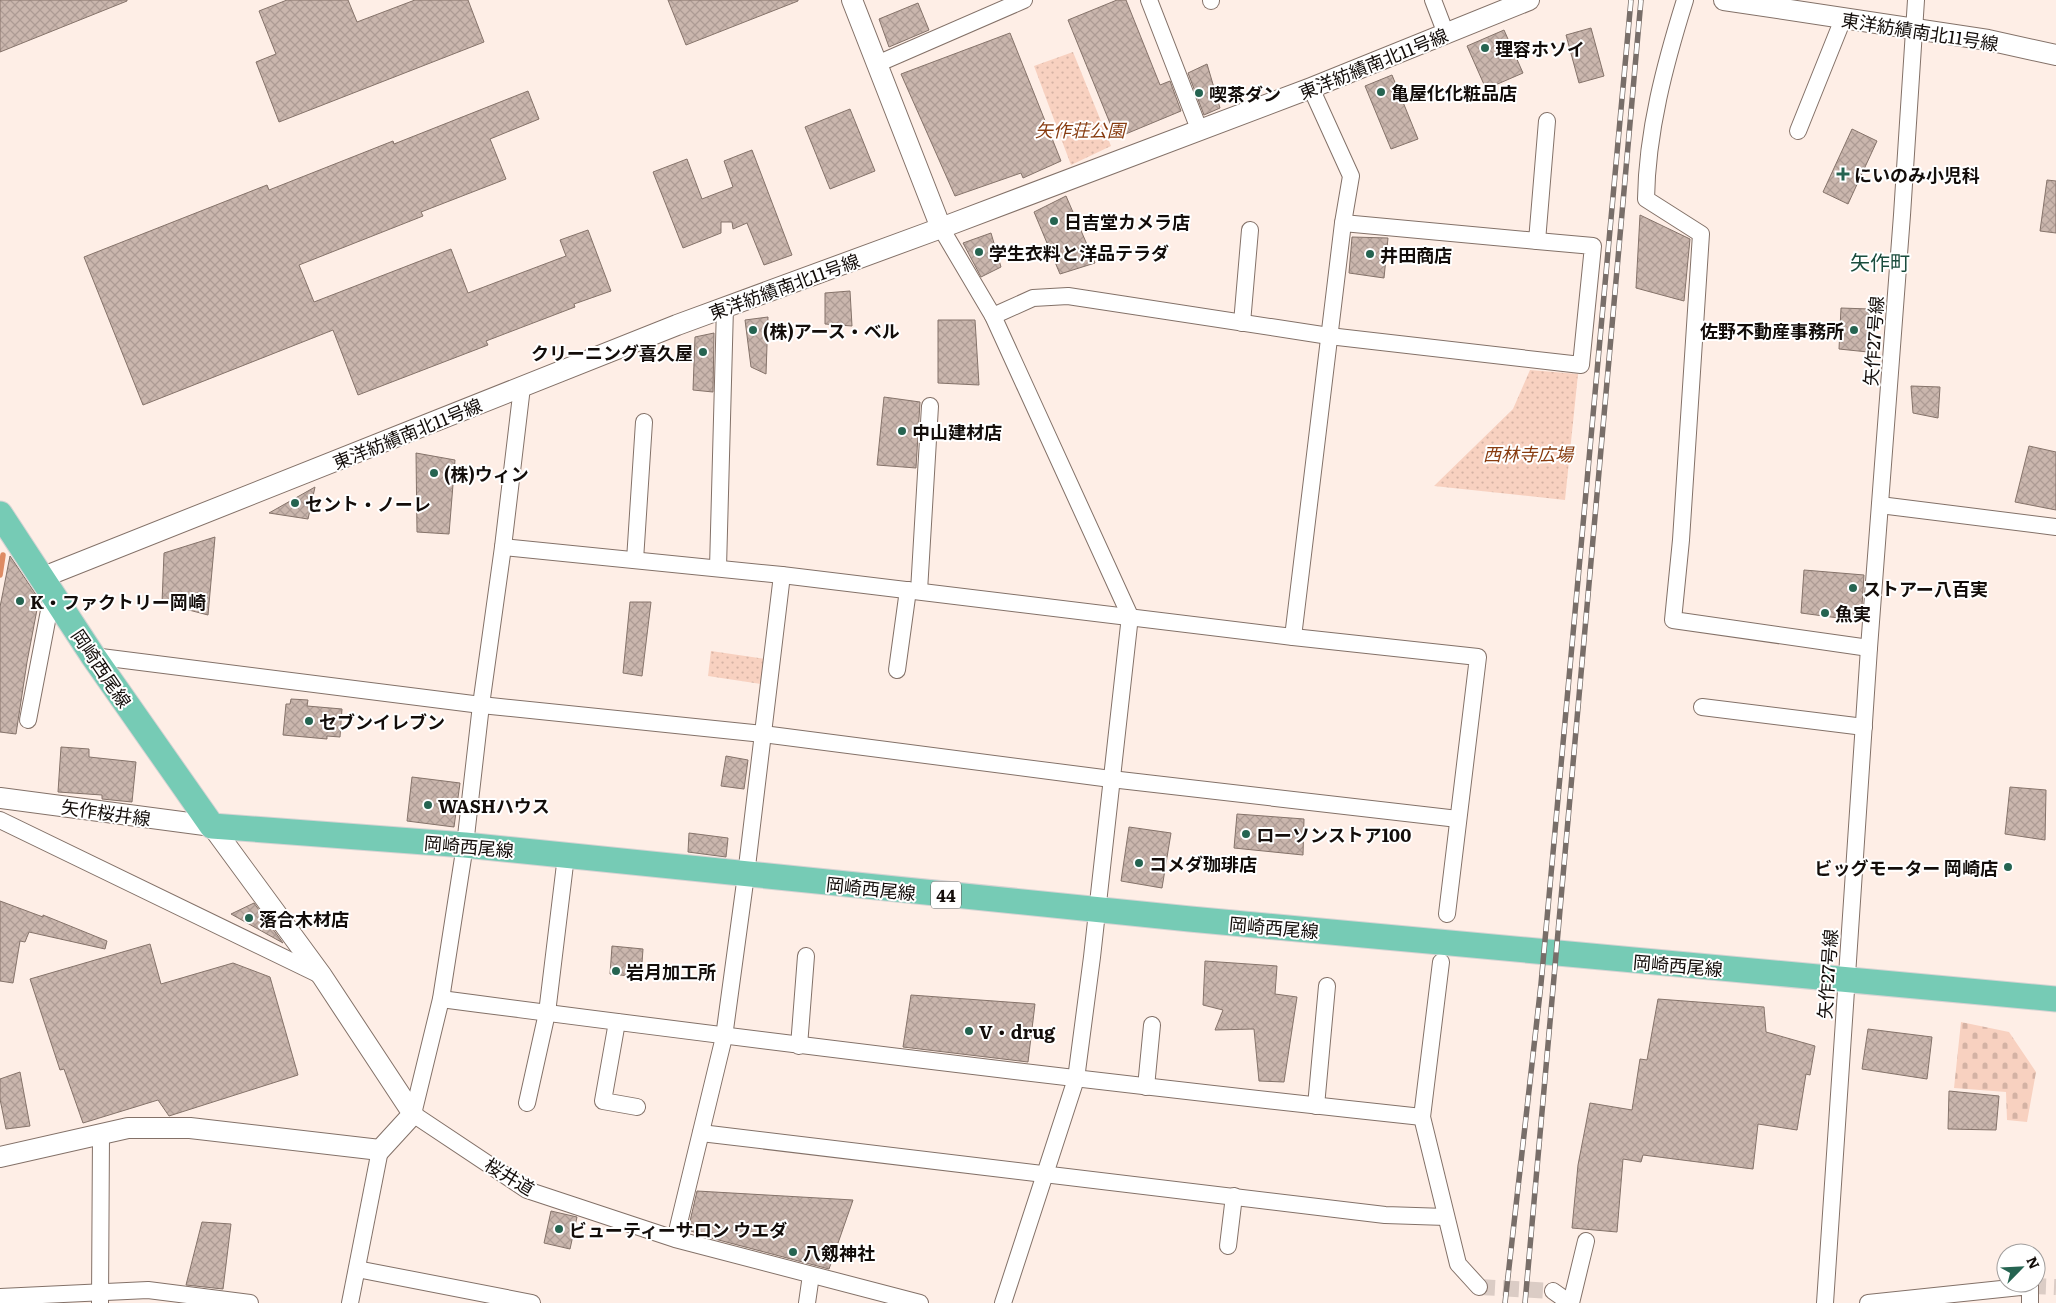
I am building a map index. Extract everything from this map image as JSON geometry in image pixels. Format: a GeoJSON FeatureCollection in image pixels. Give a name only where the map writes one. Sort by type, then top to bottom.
{"type":"FeatureCollection","features":[{"type":"Feature","properties":{"kind":"main road","name":"岡崎西尾線"},"geometry":{"type":"LineString","coordinates":[[0,514],[93,656],[212,826],[465,845],[1096,910],[2056,1000]]}},
{"type":"Feature","properties":{"kind":"street"},"geometry":{"type":"LineString","coordinates":[[852,0],[941,228],[992,316],[1130,616],[1092,957],[1076,1079],[1003,1303]]}},
{"type":"Feature","properties":{"kind":"street"},"geometry":{"type":"LineString","coordinates":[[877,64],[1024,0]]}},
{"type":"Feature","properties":{"kind":"street"},"geometry":{"type":"LineString","coordinates":[[1149,0],[1199,129]]}},
{"type":"Feature","properties":{"kind":"street"},"geometry":{"type":"LineString","coordinates":[[1433,0],[1446,34]]}},
{"type":"Feature","properties":{"kind":"street","name":"東洋紡績南北11号線"},"geometry":{"type":"LineString","coordinates":[[46,586],[522,387],[725,308],[1311,88],[1529,0]]}},
{"type":"Feature","properties":{"kind":"street"},"geometry":{"type":"LineString","coordinates":[[1685,0],[1667,60],[1647,167],[1646,198],[1701,234],[1681,540],[1673,620],[1869,648]]}},
{"type":"Feature","properties":{"kind":"street","name":"東洋紡績南北11号線"},"geometry":{"type":"LineString","coordinates":[[1724,0],[1988,40],[2056,55]]}},
{"type":"Feature","properties":{"kind":"street","name":"矢作27号線"},"geometry":{"type":"LineString","coordinates":[[1825,1303],[1869,648],[1902,215],[1916,0]]}},
{"type":"Feature","properties":{"kind":"street"},"geometry":{"type":"LineString","coordinates":[[1798,131],[1843,19]]}},
{"type":"Feature","properties":{"kind":"street"},"geometry":{"type":"LineString","coordinates":[[1292,637],[1343,223],[1351,176],[1311,88]]}},
{"type":"Feature","properties":{"kind":"street"},"geometry":{"type":"LineString","coordinates":[[1536,241],[1547,121]]}},
{"type":"Feature","properties":{"kind":"street"},"geometry":{"type":"LineString","coordinates":[[992,316],[1033,298],[1068,296],[1329,336],[1581,365],[1593,246],[1343,223]]}},
{"type":"Feature","properties":{"kind":"street"},"geometry":{"type":"LineString","coordinates":[[1242,323],[1250,230]]}},
{"type":"Feature","properties":{"kind":"street"},"geometry":{"type":"LineString","coordinates":[[718,568],[725,308]]}},
{"type":"Feature","properties":{"kind":"street"},"geometry":{"type":"LineString","coordinates":[[350,1303],[380,1150],[413,1114],[441,999],[465,845],[522,387]]}},
{"type":"Feature","properties":{"kind":"street"},"geometry":{"type":"LineString","coordinates":[[897,670],[913,590],[930,406]]}},
{"type":"Feature","properties":{"kind":"street"},"geometry":{"type":"LineString","coordinates":[[635,560],[644,422]]}},
{"type":"Feature","properties":{"kind":"street"},"geometry":{"type":"LineString","coordinates":[[1880,506],[2056,527]]}},
{"type":"Feature","properties":{"kind":"street"},"geometry":{"type":"LineString","coordinates":[[503,547],[782,575],[1292,637],[1478,657],[1447,914]]}},
{"type":"Feature","properties":{"kind":"street"},"geometry":{"type":"LineString","coordinates":[[678,1226],[724,1037],[746,875],[782,575]]}},
{"type":"Feature","properties":{"kind":"street"},"geometry":{"type":"LineString","coordinates":[[28,720],[46,586]]}},
{"type":"Feature","properties":{"kind":"street"},"geometry":{"type":"LineString","coordinates":[[93,656],[481,705],[763,734],[1111,778],[1458,818]]}},
{"type":"Feature","properties":{"kind":"street"},"geometry":{"type":"LineString","coordinates":[[1702,707],[1864,727]]}},
{"type":"Feature","properties":{"kind":"street","name":"矢作桜井線"},"geometry":{"type":"LineString","coordinates":[[0,798],[212,826]]}},
{"type":"Feature","properties":{"kind":"street"},"geometry":{"type":"LineString","coordinates":[[0,820],[322,976]]}},
{"type":"Feature","properties":{"kind":"street","name":"桜井道"},"geometry":{"type":"LineString","coordinates":[[212,826],[322,976],[413,1114],[528,1190],[675,1239],[920,1303]]}},
{"type":"Feature","properties":{"kind":"street"},"geometry":{"type":"LineString","coordinates":[[528,1103],[547,1013],[566,856]]}},
{"type":"Feature","properties":{"kind":"street"},"geometry":{"type":"LineString","coordinates":[[799,1046],[806,956]]}},
{"type":"Feature","properties":{"kind":"street"},"geometry":{"type":"LineString","coordinates":[[1441,962],[1422,1117],[1458,1264],[1479,1287]]}},
{"type":"Feature","properties":{"kind":"street"},"geometry":{"type":"LineString","coordinates":[[1316,1106],[1328,986]]}},
{"type":"Feature","properties":{"kind":"street"},"geometry":{"type":"LineString","coordinates":[[441,999],[724,1037],[1076,1079],[1422,1117]]}},
{"type":"Feature","properties":{"kind":"street"},"geometry":{"type":"LineString","coordinates":[[617,1022],[603,1101],[637,1107]]}},
{"type":"Feature","properties":{"kind":"street"},"geometry":{"type":"LineString","coordinates":[[1146,1087],[1152,1024]]}},
{"type":"Feature","properties":{"kind":"street"},"geometry":{"type":"LineString","coordinates":[[0,1157],[128,1128],[190,1128],[380,1150]]}},
{"type":"Feature","properties":{"kind":"street"},"geometry":{"type":"LineString","coordinates":[[701,1133],[1385,1215],[1446,1217]]}},
{"type":"Feature","properties":{"kind":"street"},"geometry":{"type":"LineString","coordinates":[[100,1297],[101,1134]]}},
{"type":"Feature","properties":{"kind":"street"},"geometry":{"type":"LineString","coordinates":[[1228,1246],[1234,1196]]}},
{"type":"Feature","properties":{"kind":"street"},"geometry":{"type":"LineString","coordinates":[[1553,1291],[1570,1303],[1586,1242]]}},
{"type":"Feature","properties":{"kind":"street"},"geometry":{"type":"LineString","coordinates":[[357,1269],[532,1303]]}},
{"type":"Feature","properties":{"kind":"street"},"geometry":{"type":"LineString","coordinates":[[807,1303],[812,1275]]}},
{"type":"Feature","properties":{"kind":"street"},"geometry":{"type":"LineString","coordinates":[[1868,1303],[2030,1286],[2030,1303]]}},
{"type":"Feature","properties":{"kind":"street"},"geometry":{"type":"LineString","coordinates":[[0,1297],[100,1297],[148,1290],[219,1301],[250,1303]]}},
{"type":"Feature","properties":{"kind":"green space","name":"矢作荘公園"},"geometry":{"type":"Polygon","coordinates":[[[1073,52],[1111,146],[1071,165],[1034,66],[1073,52]]]}},
{"type":"Feature","properties":{"kind":"green space","name":"西林寺広場"},"geometry":{"type":"Polygon","coordinates":[[[1530,370],[1578,374],[1565,500],[1434,486],[1513,409],[1530,370]]]}},
{"type":"Feature","properties":{"kind":"green space"},"geometry":{"type":"Polygon","coordinates":[[[711,651],[765,659],[761,684],[708,676],[711,651]]]}},
{"type":"Feature","properties":{"kind":"green space"},"geometry":{"type":"Polygon","coordinates":[[[1961,1022],[2009,1032],[2036,1072],[2027,1122],[2007,1120],[2006,1092],[1954,1088],[1961,1022]]]}},
{"type":"Feature","properties":{"kind":"building"},"geometry":{"type":"Polygon","coordinates":[[[0,0],[127,0],[127,1],[0,52],[0,0]]]}},
{"type":"Feature","properties":{"kind":"building"},"geometry":{"type":"Polygon","coordinates":[[[287,0],[348,0],[357,22],[415,0],[468,0],[484,42],[279,122],[256,62],[276,54],[259,11],[287,0]]]}},
{"type":"Feature","properties":{"kind":"building"},"geometry":{"type":"Polygon","coordinates":[[[668,0],[798,0],[798,1],[686,45],[668,0]]]}},
{"type":"Feature","properties":{"kind":"building"},"geometry":{"type":"Polygon","coordinates":[[[1117,0],[1126,0],[1160,85],[1170,81],[1181,111],[1116,138],[1068,20],[1117,0]]]}},
{"type":"Feature","properties":{"kind":"building"},"geometry":{"type":"Polygon","coordinates":[[[918,3],[929,30],[889,47],[879,19],[918,3]]]}},
{"type":"Feature","properties":{"kind":"building"},"geometry":{"type":"Polygon","coordinates":[[[1591,28],[1604,76],[1579,83],[1566,35],[1591,28]]]}},
{"type":"Feature","properties":{"kind":"building"},"geometry":{"type":"Polygon","coordinates":[[[1504,30],[1523,73],[1486,89],[1467,46],[1504,30]]]}},
{"type":"Feature","properties":{"kind":"building"},"geometry":{"type":"Polygon","coordinates":[[[1010,33],[1061,161],[1023,178],[1021,173],[955,196],[901,74],[1010,33]]]}},
{"type":"Feature","properties":{"kind":"building"},"geometry":{"type":"Polygon","coordinates":[[[1207,64],[1220,108],[1204,115],[1188,73],[1207,64]]]}},
{"type":"Feature","properties":{"kind":"building"},"geometry":{"type":"Polygon","coordinates":[[[1392,75],[1418,139],[1391,149],[1365,86],[1392,75]]]}},
{"type":"Feature","properties":{"kind":"building"},"geometry":{"type":"Polygon","coordinates":[[[528,91],[539,119],[490,139],[506,179],[421,212],[423,216],[299,265],[314,302],[451,249],[468,293],[566,256],[560,240],[588,230],[611,291],[574,304],[575,307],[486,341],[488,345],[358,395],[333,330],[143,405],[84,257],[267,185],[269,190],[393,141],[394,144],[528,91]]]}},
{"type":"Feature","properties":{"kind":"building"},"geometry":{"type":"Polygon","coordinates":[[[850,109],[875,171],[830,189],[805,127],[850,109]]]}},
{"type":"Feature","properties":{"kind":"building"},"geometry":{"type":"Polygon","coordinates":[[[1852,129],[1877,141],[1848,204],[1823,192],[1852,129]]]}},
{"type":"Feature","properties":{"kind":"building"},"geometry":{"type":"Polygon","coordinates":[[[752,150],[792,255],[764,265],[747,223],[733,229],[732,222],[721,222],[721,233],[683,248],[653,172],[687,159],[702,199],[733,187],[724,161],[752,150]]]}},
{"type":"Feature","properties":{"kind":"building"},"geometry":{"type":"Polygon","coordinates":[[[2047,180],[2056,181],[2056,233],[2040,231],[2047,180]]]}},
{"type":"Feature","properties":{"kind":"building"},"geometry":{"type":"Polygon","coordinates":[[[1066,196],[1095,263],[1060,274],[1034,212],[1066,196]]]}},
{"type":"Feature","properties":{"kind":"building"},"geometry":{"type":"Polygon","coordinates":[[[1640,215],[1690,239],[1684,301],[1636,288],[1640,215]]]}},
{"type":"Feature","properties":{"kind":"building"},"geometry":{"type":"Polygon","coordinates":[[[991,233],[1001,267],[981,277],[963,243],[991,233]]]}},
{"type":"Feature","properties":{"kind":"building"},"geometry":{"type":"Polygon","coordinates":[[[1352,237],[1388,238],[1384,278],[1349,273],[1352,237]]]}},
{"type":"Feature","properties":{"kind":"building"},"geometry":{"type":"Polygon","coordinates":[[[850,291],[852,326],[825,324],[825,293],[850,291]]]}},
{"type":"Feature","properties":{"kind":"building"},"geometry":{"type":"Polygon","coordinates":[[[1841,308],[1869,309],[1868,352],[1839,349],[1841,308]]]}},
{"type":"Feature","properties":{"kind":"building"},"geometry":{"type":"Polygon","coordinates":[[[768,317],[766,374],[751,367],[745,320],[768,317]]]}},
{"type":"Feature","properties":{"kind":"building"},"geometry":{"type":"Polygon","coordinates":[[[938,320],[975,320],[979,385],[938,383],[938,320]]]}},
{"type":"Feature","properties":{"kind":"building"},"geometry":{"type":"Polygon","coordinates":[[[714,333],[713,392],[693,390],[695,337],[714,333]]]}},
{"type":"Feature","properties":{"kind":"building"},"geometry":{"type":"Polygon","coordinates":[[[1911,386],[1940,387],[1938,418],[1913,413],[1911,386]]]}},
{"type":"Feature","properties":{"kind":"building"},"geometry":{"type":"Polygon","coordinates":[[[884,397],[920,402],[916,468],[877,465],[884,397]]]}},
{"type":"Feature","properties":{"kind":"building"},"geometry":{"type":"Polygon","coordinates":[[[2029,446],[2056,452],[2056,510],[2015,502],[2029,446]]]}},
{"type":"Feature","properties":{"kind":"building"},"geometry":{"type":"Polygon","coordinates":[[[416,453],[455,460],[449,534],[417,532],[416,453]]]}},
{"type":"Feature","properties":{"kind":"building"},"geometry":{"type":"Polygon","coordinates":[[[315,487],[308,519],[269,513],[315,487]]]}},
{"type":"Feature","properties":{"kind":"building"},"geometry":{"type":"Polygon","coordinates":[[[215,537],[208,615],[162,603],[164,553],[215,537]]]}},
{"type":"Feature","properties":{"kind":"building"},"geometry":{"type":"Polygon","coordinates":[[[10,556],[39,599],[16,734],[0,732],[0,607],[10,556]]]}},
{"type":"Feature","properties":{"kind":"building"},"geometry":{"type":"Polygon","coordinates":[[[1804,570],[1864,575],[1861,621],[1801,613],[1804,570]]]}},
{"type":"Feature","properties":{"kind":"building"},"geometry":{"type":"Polygon","coordinates":[[[630,602],[651,602],[642,676],[623,673],[630,602]]]}},
{"type":"Feature","properties":{"kind":"building"},"geometry":{"type":"Polygon","coordinates":[[[291,699],[308,700],[307,706],[342,709],[340,737],[327,736],[327,739],[283,735],[286,704],[290,704],[291,699]]]}},
{"type":"Feature","properties":{"kind":"building"},"geometry":{"type":"Polygon","coordinates":[[[61,747],[89,749],[89,757],[136,762],[132,802],[102,799],[102,795],[58,792],[61,747]]]}},
{"type":"Feature","properties":{"kind":"building"},"geometry":{"type":"Polygon","coordinates":[[[726,756],[748,760],[744,789],[721,786],[726,756]]]}},
{"type":"Feature","properties":{"kind":"building"},"geometry":{"type":"Polygon","coordinates":[[[412,777],[460,783],[454,827],[407,821],[412,777]]]}},
{"type":"Feature","properties":{"kind":"building"},"geometry":{"type":"Polygon","coordinates":[[[2010,787],[2046,790],[2045,840],[2005,834],[2010,787]]]}},
{"type":"Feature","properties":{"kind":"building"},"geometry":{"type":"Polygon","coordinates":[[[1237,814],[1304,819],[1303,855],[1234,848],[1237,814]]]}},
{"type":"Feature","properties":{"kind":"building"},"geometry":{"type":"Polygon","coordinates":[[[1129,827],[1171,833],[1162,888],[1121,881],[1129,827]]]}},
{"type":"Feature","properties":{"kind":"building"},"geometry":{"type":"Polygon","coordinates":[[[689,833],[728,838],[726,857],[688,852],[689,833]]]}},
{"type":"Feature","properties":{"kind":"building"},"geometry":{"type":"Polygon","coordinates":[[[0,901],[43,917],[43,915],[107,941],[105,949],[29,932],[25,942],[20,941],[13,983],[0,981],[0,901]]]}},
{"type":"Feature","properties":{"kind":"building"},"geometry":{"type":"Polygon","coordinates":[[[254,903],[283,943],[231,914],[254,903]]]}},
{"type":"Feature","properties":{"kind":"building"},"geometry":{"type":"Polygon","coordinates":[[[150,944],[161,984],[233,963],[270,977],[298,1075],[169,1116],[158,1100],[83,1123],[64,1069],[60,1070],[30,979],[150,944]]]}},
{"type":"Feature","properties":{"kind":"building"},"geometry":{"type":"Polygon","coordinates":[[[612,946],[643,949],[641,977],[610,974],[612,946]]]}},
{"type":"Feature","properties":{"kind":"building"},"geometry":{"type":"Polygon","coordinates":[[[1205,961],[1277,966],[1275,994],[1297,997],[1284,1082],[1259,1081],[1254,1029],[1215,1030],[1223,1010],[1203,1005],[1205,961]]]}},
{"type":"Feature","properties":{"kind":"building","name":"V・drug"},"geometry":{"type":"Polygon","coordinates":[[[911,995],[1035,1004],[1028,1062],[903,1047],[911,995]]]}},
{"type":"Feature","properties":{"kind":"building"},"geometry":{"type":"Polygon","coordinates":[[[1658,999],[1764,1007],[1766,1032],[1815,1046],[1810,1075],[1806,1074],[1797,1130],[1758,1124],[1753,1169],[1643,1155],[1641,1162],[1623,1159],[1617,1232],[1572,1228],[1578,1165],[1590,1103],[1632,1110],[1640,1059],[1647,1060],[1658,999]]]}},
{"type":"Feature","properties":{"kind":"building"},"geometry":{"type":"Polygon","coordinates":[[[1868,1029],[1932,1037],[1927,1079],[1862,1069],[1868,1029]]]}},
{"type":"Feature","properties":{"kind":"building"},"geometry":{"type":"Polygon","coordinates":[[[20,1072],[30,1126],[6,1129],[0,1099],[0,1079],[20,1072]]]}},
{"type":"Feature","properties":{"kind":"building"},"geometry":{"type":"Polygon","coordinates":[[[1949,1091],[1999,1096],[1996,1130],[1948,1129],[1949,1091]]]}},
{"type":"Feature","properties":{"kind":"building","name":"八剱神社"},"geometry":{"type":"Polygon","coordinates":[[[697,1191],[853,1200],[829,1269],[711,1238],[688,1230],[697,1191]]]}},
{"type":"Feature","properties":{"kind":"building"},"geometry":{"type":"Polygon","coordinates":[[[551,1211],[577,1217],[570,1249],[544,1243],[551,1211]]]}},
{"type":"Feature","properties":{"kind":"building"},"geometry":{"type":"Polygon","coordinates":[[[202,1222],[231,1224],[223,1289],[186,1285],[202,1222]]]}},
{"type":"Feature","properties":{"kind":"waterway"},"geometry":{"type":"LineString","coordinates":[[0,575],[3,555]]}},
{"type":"Feature","properties":{"kind":"tunnel"},"geometry":{"type":"LineString","coordinates":[[1479,1287],[1553,1291]]}},
{"type":"Feature","properties":{"kind":"tunnel"},"geometry":{"type":"LineString","coordinates":[[2046,1287],[2056,1287]]}},
{"type":"Feature","properties":{"kind":"railway"},"geometry":{"type":"LineString","coordinates":[[1505,1303],[1541,984],[1631,0]]}},
{"type":"Feature","properties":{"kind":"railway"},"geometry":{"type":"LineString","coordinates":[[1525,1303],[1641,0]]}},
{"type":"Feature","properties":{"kind":"place","name":"理容ホソイ"},"geometry":{"type":"Point","coordinates":[1485,48]}},
{"type":"Feature","properties":{"kind":"place","name":"亀屋化化粧品店"},"geometry":{"type":"Point","coordinates":[1381,92]}},
{"type":"Feature","properties":{"kind":"place","name":"喫茶ダン"},"geometry":{"type":"Point","coordinates":[1199,93]}},
{"type":"Feature","properties":{"kind":"place","name":"にいのみ小児科"},"geometry":{"type":"Point","coordinates":[1843,174]}},
{"type":"Feature","properties":{"kind":"place","name":"日吉堂カメラ店"},"geometry":{"type":"Point","coordinates":[1054,221]}},
{"type":"Feature","properties":{"kind":"place","name":"学生衣料と洋品テラダ"},"geometry":{"type":"Point","coordinates":[979,252]}},
{"type":"Feature","properties":{"kind":"place","name":"井田商店"},"geometry":{"type":"Point","coordinates":[1370,254]}},
{"type":"Feature","properties":{"kind":"place","name":"(株)アース・ベル"},"geometry":{"type":"Point","coordinates":[753,330]}},
{"type":"Feature","properties":{"kind":"place","name":"佐野不動産事務所"},"geometry":{"type":"Point","coordinates":[1854,330]}},
{"type":"Feature","properties":{"kind":"place","name":"クリーニング喜久屋"},"geometry":{"type":"Point","coordinates":[703,352]}},
{"type":"Feature","properties":{"kind":"place","name":"中山建材店"},"geometry":{"type":"Point","coordinates":[902,431]}},
{"type":"Feature","properties":{"kind":"place","name":"(株)ウィン"},"geometry":{"type":"Point","coordinates":[434,473]}},
{"type":"Feature","properties":{"kind":"place","name":"セント・ノーレ"},"geometry":{"type":"Point","coordinates":[295,503]}},
{"type":"Feature","properties":{"kind":"place","name":"ストアー八百実"},"geometry":{"type":"Point","coordinates":[1853,588]}},
{"type":"Feature","properties":{"kind":"place","name":"K・ファクトリー岡崎"},"geometry":{"type":"Point","coordinates":[20,601]}},
{"type":"Feature","properties":{"kind":"place","name":"魚実"},"geometry":{"type":"Point","coordinates":[1825,613]}},
{"type":"Feature","properties":{"kind":"place","name":"セブンイレブン"},"geometry":{"type":"Point","coordinates":[309,721]}},
{"type":"Feature","properties":{"kind":"place","name":"WASHハウス"},"geometry":{"type":"Point","coordinates":[428,805]}},
{"type":"Feature","properties":{"kind":"place","name":"ローソンストア100"},"geometry":{"type":"Point","coordinates":[1246,834]}},
{"type":"Feature","properties":{"kind":"place","name":"コメダ珈琲店"},"geometry":{"type":"Point","coordinates":[1139,863]}},
{"type":"Feature","properties":{"kind":"place","name":"ビッグモーター 岡崎店"},"geometry":{"type":"Point","coordinates":[2008,867]}},
{"type":"Feature","properties":{"kind":"place","name":"落合木材店"},"geometry":{"type":"Point","coordinates":[249,918]}},
{"type":"Feature","properties":{"kind":"place","name":"岩月加工所"},"geometry":{"type":"Point","coordinates":[616,971]}},
{"type":"Feature","properties":{"kind":"place","name":"V・drug"},"geometry":{"type":"Point","coordinates":[969,1031]}},
{"type":"Feature","properties":{"kind":"place","name":"ビューティーサロン ウエダ"},"geometry":{"type":"Point","coordinates":[559,1229]}},
{"type":"Feature","properties":{"kind":"place","name":"八剱神社"},"geometry":{"type":"Point","coordinates":[793,1252]}},
{"type":"Feature","properties":{"kind":"district","name":"矢作町"},"geometry":{"type":"Point","coordinates":[1880,261]}}]}
